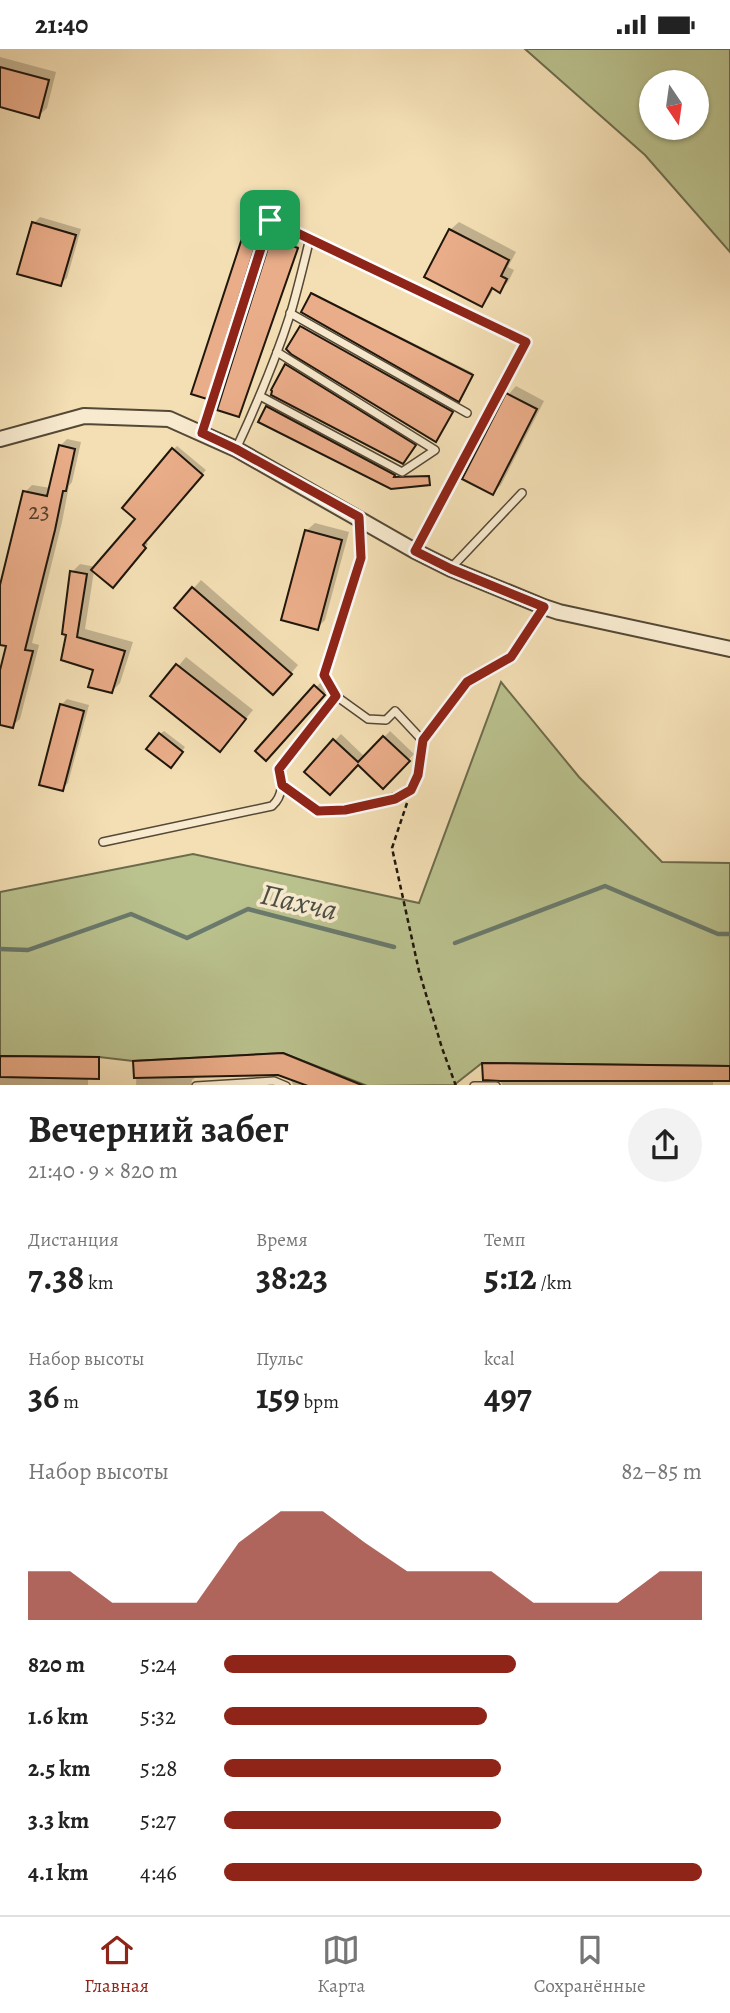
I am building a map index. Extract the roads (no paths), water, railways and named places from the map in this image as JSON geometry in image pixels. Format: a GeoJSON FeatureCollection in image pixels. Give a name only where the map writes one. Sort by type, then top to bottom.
{"type":"FeatureCollection","features":[{"type":"Feature","properties":{"kind":"street"},"geometry":{"type":"LineString","coordinates":[[0,439],[84,416],[169,419],[236,449],[451,569],[559,613],[730,649]]}},
{"type":"Feature","properties":{"kind":"lane"},"geometry":{"type":"LineString","coordinates":[[202,433],[270,220],[526,342],[415,551]]}},
{"type":"Feature","properties":{"kind":"lane"},"geometry":{"type":"LineString","coordinates":[[236,449],[277,352],[310,238]]}},
{"type":"Feature","properties":{"kind":"lane"},"geometry":{"type":"LineString","coordinates":[[290,313],[467,413]]}},
{"type":"Feature","properties":{"kind":"lane"},"geometry":{"type":"LineString","coordinates":[[260,397],[402,472],[436,450],[277,352]]}},
{"type":"Feature","properties":{"kind":"lane"},"geometry":{"type":"LineString","coordinates":[[451,569],[522,493]]}},
{"type":"Feature","properties":{"kind":"lane"},"geometry":{"type":"LineString","coordinates":[[282,785],[318,811],[345,810],[395,799],[411,790],[418,775],[423,740],[395,711],[386,720],[368,719],[336,696],[324,675],[361,558],[359,517]]}},
{"type":"Feature","properties":{"kind":"lane"},"geometry":{"type":"LineString","coordinates":[[103,842],[272,806],[279,799],[282,785],[279,769],[336,696]]}},
{"type":"Feature","properties":{"kind":"lane"},"geometry":{"type":"LineString","coordinates":[[212,1085],[274,1081],[284,1085]]}},
{"type":"Feature","properties":{"kind":"waterway","name":"Пахча"},"geometry":{"type":"LineString","coordinates":[[455,943],[605,886],[718,934],[730,934]]}},
{"type":"Feature","properties":{"kind":"waterway","name":"Пахча"},"geometry":{"type":"LineString","coordinates":[[0,949],[28,950],[131,914],[187,938],[248,909],[394,947]]}}]}
